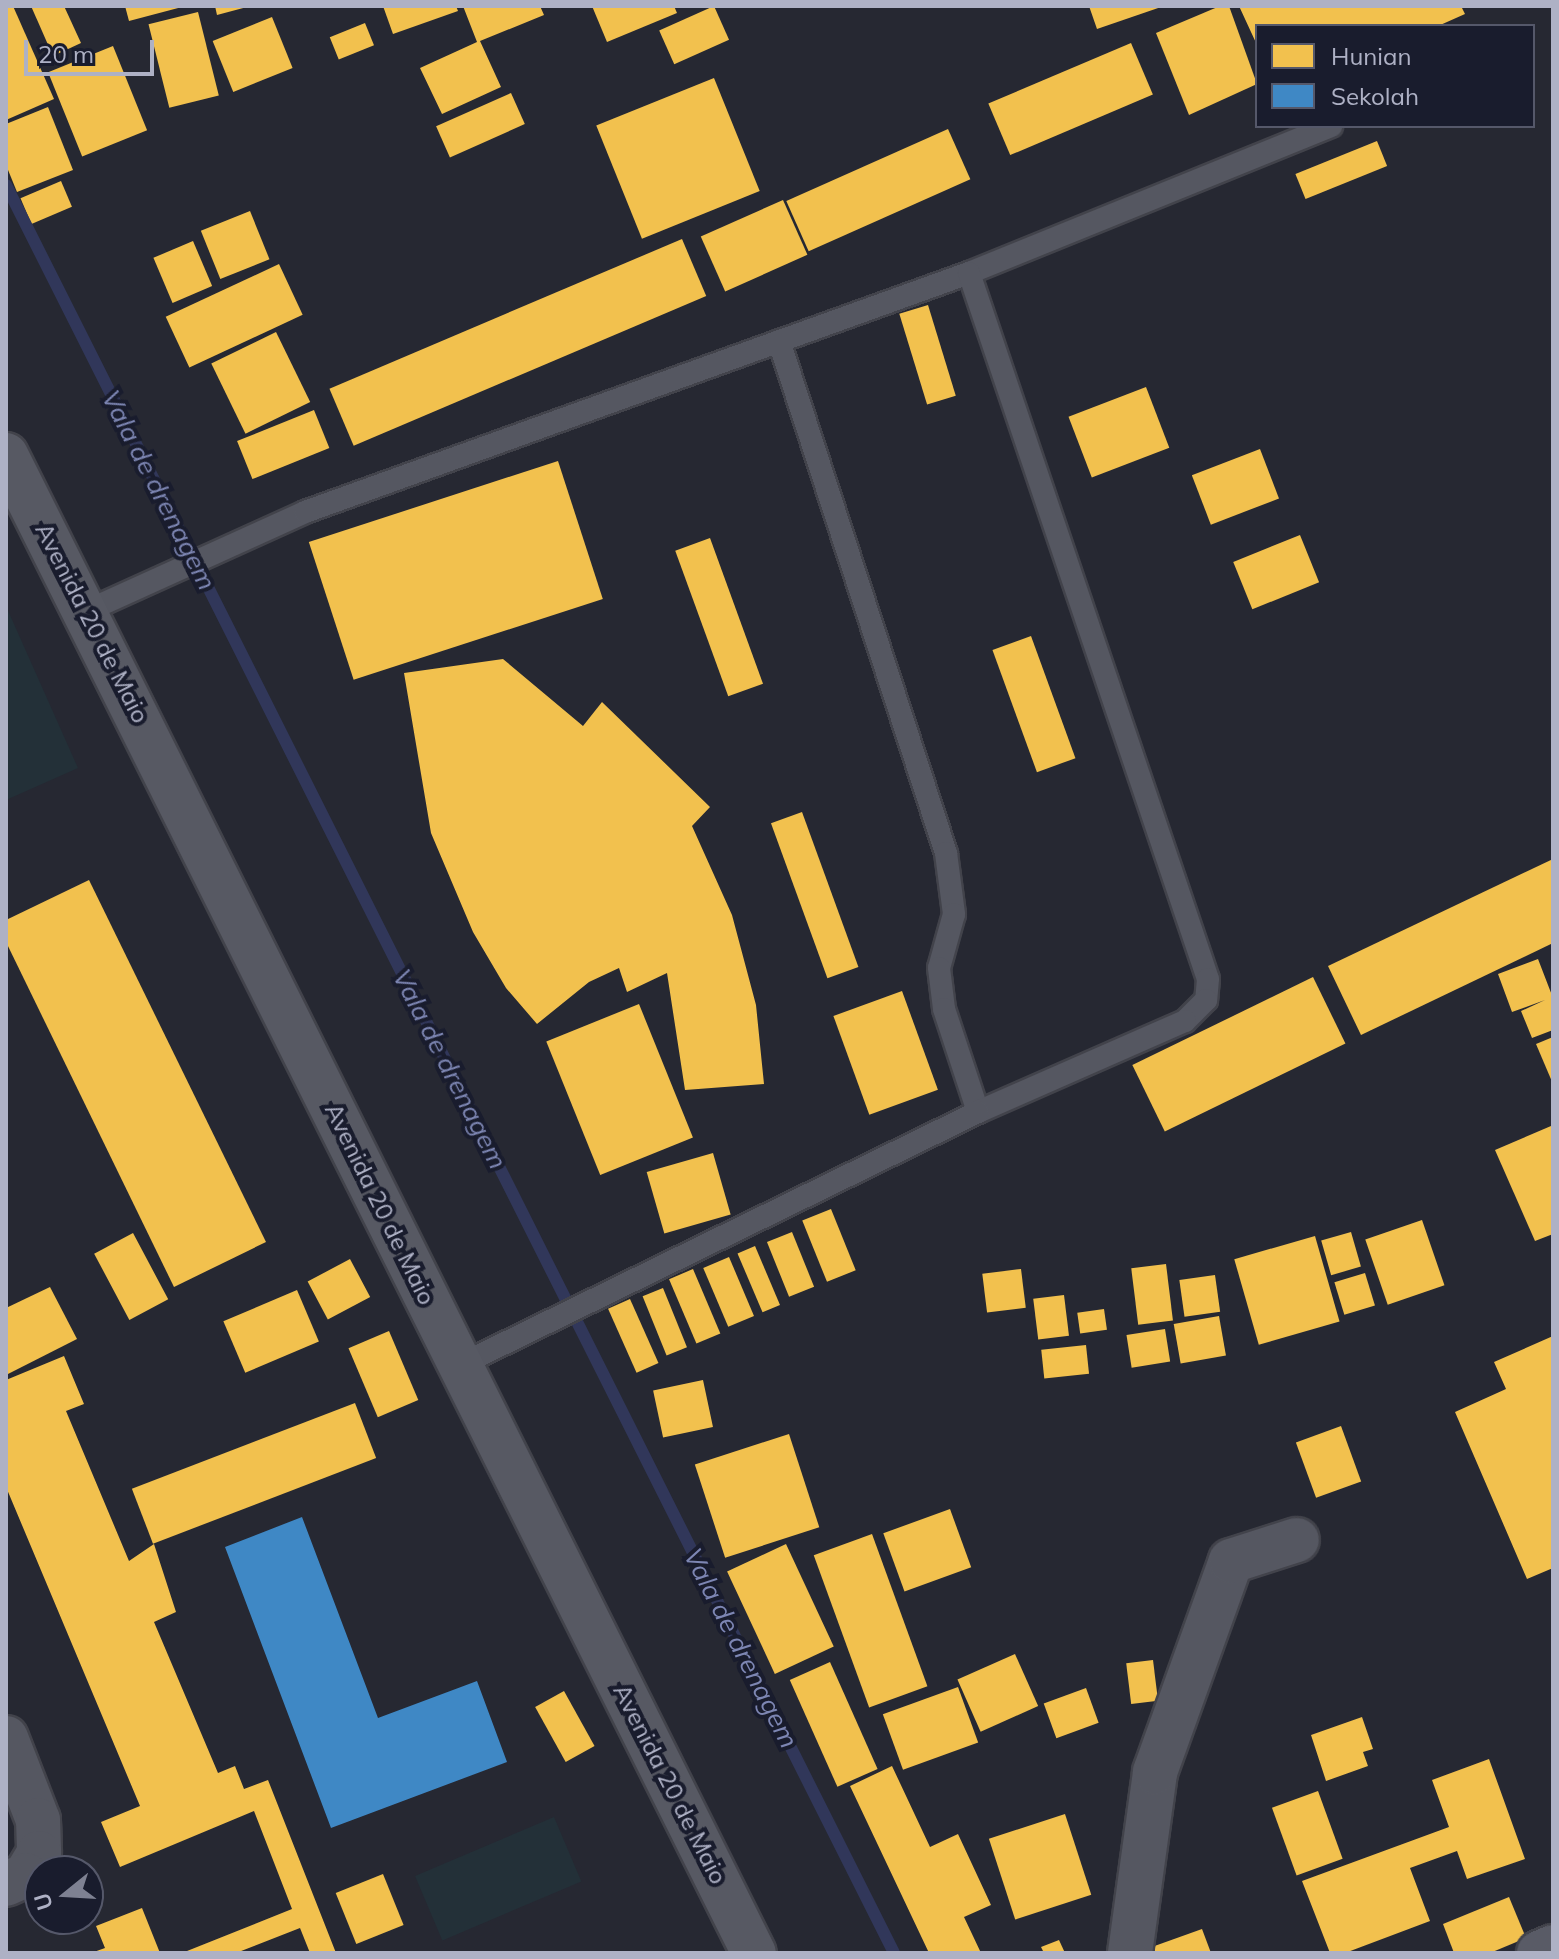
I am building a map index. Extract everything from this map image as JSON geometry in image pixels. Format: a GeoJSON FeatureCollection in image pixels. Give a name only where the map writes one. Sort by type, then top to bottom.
{"type":"FeatureCollection","features":[{"type":"Feature","properties":{"kind":"main road","name":"Avenida 20 de Maio"},"geometry":{"type":"LineString","coordinates":[[6,455],[87,611],[754,1953]]}},
{"type":"Feature","properties":{"kind":"street"},"geometry":{"type":"LineString","coordinates":[[1130,1953],[1155,1772],[1231,1561],[1297,1540]]}},
{"type":"Feature","properties":{"kind":"street"},"geometry":{"type":"LineString","coordinates":[[6,1738],[38,1820],[39,1853],[26,1875],[6,1884]]}},
{"type":"Feature","properties":{"kind":"street"},"geometry":{"type":"LineString","coordinates":[[1539,1953],[1553,1947]]}},
{"type":"Feature","properties":{"kind":"lane"},"geometry":{"type":"LineString","coordinates":[[87,611],[305,512],[969,273],[1326,128]]}},
{"type":"Feature","properties":{"kind":"lane"},"geometry":{"type":"LineString","coordinates":[[460,1365],[978,1112],[1185,1021],[1206,1000],[1208,979],[969,273]]}},
{"type":"Feature","properties":{"kind":"lane"},"geometry":{"type":"LineString","coordinates":[[779,341],[946,853],[954,914],[939,968],[944,1009],[978,1112]]}},
{"type":"Feature","properties":{"kind":"shaded area"},"geometry":{"type":"Polygon","coordinates":[[[6,606],[78,768],[6,800],[6,606]]]}},
{"type":"Feature","properties":{"kind":"shaded area"},"geometry":{"type":"Polygon","coordinates":[[[554,1817],[581,1881],[442,1940],[415,1876],[554,1817]]]}},
{"type":"Feature","properties":{"kind":"building: Hunian"},"geometry":{"type":"Polygon","coordinates":[[[6,6],[13,6],[54,99],[6,120],[6,6]]]}},
{"type":"Feature","properties":{"kind":"building: Hunian"},"geometry":{"type":"Polygon","coordinates":[[[31,6],[64,6],[81,43],[53,56],[31,6]]]}},
{"type":"Feature","properties":{"kind":"building: Hunian"},"geometry":{"type":"Polygon","coordinates":[[[125,6],[182,6],[182,7],[129,21],[125,6]]]}},
{"type":"Feature","properties":{"kind":"building: Hunian"},"geometry":{"type":"Polygon","coordinates":[[[215,6],[247,6],[247,7],[217,15],[215,6]]]}},
{"type":"Feature","properties":{"kind":"building: Hunian"},"geometry":{"type":"Polygon","coordinates":[[[383,6],[456,6],[458,11],[393,34],[383,6]]]}},
{"type":"Feature","properties":{"kind":"building: Hunian"},"geometry":{"type":"Polygon","coordinates":[[[463,6],[540,6],[544,15],[480,41],[501,87],[442,114],[420,68],[477,42],[463,6]]]}},
{"type":"Feature","properties":{"kind":"building: Hunian"},"geometry":{"type":"Polygon","coordinates":[[[592,6],[674,6],[677,13],[607,42],[592,6]]]}},
{"type":"Feature","properties":{"kind":"building: Hunian"},"geometry":{"type":"Polygon","coordinates":[[[714,6],[729,40],[674,64],[659,30],[714,6]]]}},
{"type":"Feature","properties":{"kind":"building: Hunian"},"geometry":{"type":"Polygon","coordinates":[[[1089,6],[1164,6],[1097,29],[1089,6]]]}},
{"type":"Feature","properties":{"kind":"building: Hunian"},"geometry":{"type":"Polygon","coordinates":[[[1220,6],[1229,6],[1255,85],[1189,115],[1156,33],[1220,6]]]}},
{"type":"Feature","properties":{"kind":"building: Hunian"},"geometry":{"type":"Polygon","coordinates":[[[1239,6],[1461,6],[1465,14],[1442,24],[1255,24],[1255,41],[1239,6]]]}},
{"type":"Feature","properties":{"kind":"building: Hunian"},"geometry":{"type":"Polygon","coordinates":[[[198,12],[219,95],[169,108],[149,24],[198,12]]]}},
{"type":"Feature","properties":{"kind":"building: Hunian"},"geometry":{"type":"Polygon","coordinates":[[[272,17],[293,68],[233,92],[213,41],[272,17]]]}},
{"type":"Feature","properties":{"kind":"building: Hunian"},"geometry":{"type":"Polygon","coordinates":[[[365,23],[374,45],[339,59],[330,37],[365,23]]]}},
{"type":"Feature","properties":{"kind":"building: Hunian"},"geometry":{"type":"Polygon","coordinates":[[[1131,43],[1153,95],[1010,155],[988,104],[1131,43]]]}},
{"type":"Feature","properties":{"kind":"building: Hunian"},"geometry":{"type":"Polygon","coordinates":[[[113,46],[147,130],[82,157],[48,72],[113,46]]]}},
{"type":"Feature","properties":{"kind":"building: Hunian"},"geometry":{"type":"Polygon","coordinates":[[[714,78],[760,191],[642,239],[596,126],[714,78]]]}},
{"type":"Feature","properties":{"kind":"building: Hunian"},"geometry":{"type":"Polygon","coordinates":[[[511,93],[525,124],[450,157],[436,126],[511,93]]]}},
{"type":"Feature","properties":{"kind":"building: Hunian"},"geometry":{"type":"Polygon","coordinates":[[[48,107],[73,170],[17,192],[6,165],[6,124],[48,107]]]}},
{"type":"Feature","properties":{"kind":"building: Hunian"},"geometry":{"type":"Polygon","coordinates":[[[948,129],[970,179],[809,251],[786,201],[948,129]]]}},
{"type":"Feature","properties":{"kind":"building: Hunian"},"geometry":{"type":"Polygon","coordinates":[[[1377,141],[1387,166],[1306,199],[1295,174],[1377,141]]]}},
{"type":"Feature","properties":{"kind":"building: Hunian"},"geometry":{"type":"Polygon","coordinates":[[[61,181],[72,207],[31,224],[20,198],[61,181]]]}},
{"type":"Feature","properties":{"kind":"building: Hunian"},"geometry":{"type":"Polygon","coordinates":[[[783,200],[807,255],[725,291],[701,237],[783,200]]]}},
{"type":"Feature","properties":{"kind":"building: Hunian"},"geometry":{"type":"Polygon","coordinates":[[[250,211],[269,259],[220,279],[201,231],[250,211]]]}},
{"type":"Feature","properties":{"kind":"building: Hunian"},"geometry":{"type":"Polygon","coordinates":[[[682,239],[706,296],[354,446],[329,389],[682,239]]]}},
{"type":"Feature","properties":{"kind":"building: Hunian"},"geometry":{"type":"Polygon","coordinates":[[[193,241],[212,286],[173,303],[153,258],[193,241]]]}},
{"type":"Feature","properties":{"kind":"building: Hunian"},"geometry":{"type":"Polygon","coordinates":[[[279,264],[303,315],[189,368],[166,317],[279,264]]]}},
{"type":"Feature","properties":{"kind":"building: Hunian"},"geometry":{"type":"Polygon","coordinates":[[[928,305],[956,396],[927,405],[899,314],[928,305]]]}},
{"type":"Feature","properties":{"kind":"building: Hunian"},"geometry":{"type":"Polygon","coordinates":[[[276,332],[310,402],[245,434],[211,364],[276,332]]]}},
{"type":"Feature","properties":{"kind":"building: Hunian"},"geometry":{"type":"Polygon","coordinates":[[[1146,387],[1169,448],[1092,477],[1069,417],[1146,387]]]}},
{"type":"Feature","properties":{"kind":"building: Hunian"},"geometry":{"type":"Polygon","coordinates":[[[314,410],[329,448],[252,479],[237,441],[314,410]]]}},
{"type":"Feature","properties":{"kind":"building: Hunian"},"geometry":{"type":"Polygon","coordinates":[[[1260,449],[1279,498],[1211,525],[1192,475],[1260,449]]]}},
{"type":"Feature","properties":{"kind":"building: Hunian"},"geometry":{"type":"Polygon","coordinates":[[[558,461],[603,599],[354,680],[309,542],[558,461]]]}},
{"type":"Feature","properties":{"kind":"building: Hunian"},"geometry":{"type":"Polygon","coordinates":[[[1300,535],[1319,582],[1252,609],[1233,562],[1300,535]]]}},
{"type":"Feature","properties":{"kind":"building: Hunian"},"geometry":{"type":"Polygon","coordinates":[[[710,538],[763,684],[728,696],[675,551],[710,538]]]}},
{"type":"Feature","properties":{"kind":"building: Hunian"},"geometry":{"type":"Polygon","coordinates":[[[1031,636],[1075,758],[1037,772],[992,650],[1031,636]]]}},
{"type":"Feature","properties":{"kind":"building: Hunian"},"geometry":{"type":"Polygon","coordinates":[[[503,659],[583,726],[602,702],[710,807],[692,826],[732,915],[756,1005],[764,1084],[685,1090],[667,973],[627,992],[619,968],[589,982],[537,1024],[506,988],[473,932],[431,833],[404,673],[503,659]]]}},
{"type":"Feature","properties":{"kind":"building: Hunian"},"geometry":{"type":"Polygon","coordinates":[[[802,812],[858,967],[827,978],[771,823],[802,812]]]}},
{"type":"Feature","properties":{"kind":"building: Hunian"},"geometry":{"type":"Polygon","coordinates":[[[1553,859],[1553,943],[1361,1035],[1328,966],[1553,859]]]}},
{"type":"Feature","properties":{"kind":"building: Hunian"},"geometry":{"type":"Polygon","coordinates":[[[89,880],[266,1242],[174,1287],[6,942],[6,920],[89,880]]]}},
{"type":"Feature","properties":{"kind":"building: Hunian"},"geometry":{"type":"Polygon","coordinates":[[[1538,959],[1553,998],[1553,1030],[1532,1038],[1521,1011],[1545,1000],[1512,1012],[1498,974],[1538,959]]]}},
{"type":"Feature","properties":{"kind":"building: Hunian"},"geometry":{"type":"Polygon","coordinates":[[[1313,977],[1345,1044],[1165,1132],[1132,1065],[1313,977]]]}},
{"type":"Feature","properties":{"kind":"building: Hunian"},"geometry":{"type":"Polygon","coordinates":[[[902,991],[938,1090],[869,1115],[833,1016],[902,991]]]}},
{"type":"Feature","properties":{"kind":"building: Hunian"},"geometry":{"type":"Polygon","coordinates":[[[639,1004],[693,1138],[600,1175],[546,1041],[639,1004]]]}},
{"type":"Feature","properties":{"kind":"building: Hunian"},"geometry":{"type":"Polygon","coordinates":[[[1553,1037],[1553,1084],[1536,1044],[1553,1037]]]}},
{"type":"Feature","properties":{"kind":"building: Hunian"},"geometry":{"type":"Polygon","coordinates":[[[1551,1126],[1553,1234],[1535,1241],[1495,1150],[1551,1126]]]}},
{"type":"Feature","properties":{"kind":"building: Hunian"},"geometry":{"type":"Polygon","coordinates":[[[713,1153],[731,1215],[664,1234],[647,1172],[713,1153]]]}},
{"type":"Feature","properties":{"kind":"building: Hunian"},"geometry":{"type":"Polygon","coordinates":[[[831,1209],[856,1270],[827,1282],[802,1221],[831,1209]]]}},
{"type":"Feature","properties":{"kind":"building: Hunian"},"geometry":{"type":"Polygon","coordinates":[[[1422,1220],[1444,1285],[1388,1305],[1365,1240],[1422,1220]]]}},
{"type":"Feature","properties":{"kind":"building: Hunian"},"geometry":{"type":"Polygon","coordinates":[[[792,1232],[814,1287],[789,1297],[767,1242],[792,1232]]]}},
{"type":"Feature","properties":{"kind":"building: Hunian"},"geometry":{"type":"Polygon","coordinates":[[[1351,1232],[1361,1267],[1331,1275],[1321,1241],[1351,1232]]]}},
{"type":"Feature","properties":{"kind":"building: Hunian"},"geometry":{"type":"Polygon","coordinates":[[[133,1233],[168,1299],[129,1320],[94,1254],[133,1233]]]}},
{"type":"Feature","properties":{"kind":"building: Hunian"},"geometry":{"type":"Polygon","coordinates":[[[1315,1236],[1340,1322],[1259,1345],[1234,1259],[1315,1236]]]}},
{"type":"Feature","properties":{"kind":"building: Hunian"},"geometry":{"type":"Polygon","coordinates":[[[755,1246],[780,1305],[763,1312],[738,1253],[755,1246]]]}},
{"type":"Feature","properties":{"kind":"building: Hunian"},"geometry":{"type":"Polygon","coordinates":[[[729,1257],[754,1316],[728,1327],[703,1268],[729,1257]]]}},
{"type":"Feature","properties":{"kind":"building: Hunian"},"geometry":{"type":"Polygon","coordinates":[[[350,1259],[370,1297],[328,1320],[308,1282],[350,1259]]]}},
{"type":"Feature","properties":{"kind":"building: Hunian"},"geometry":{"type":"Polygon","coordinates":[[[1166,1264],[1173,1321],[1138,1325],[1131,1268],[1166,1264]]]}},
{"type":"Feature","properties":{"kind":"building: Hunian"},"geometry":{"type":"Polygon","coordinates":[[[693,1269],[720,1333],[696,1344],[669,1279],[693,1269]]]}},
{"type":"Feature","properties":{"kind":"building: Hunian"},"geometry":{"type":"Polygon","coordinates":[[[1021,1269],[1026,1308],[987,1312],[982,1274],[1021,1269]]]}},
{"type":"Feature","properties":{"kind":"building: Hunian"},"geometry":{"type":"Polygon","coordinates":[[[1365,1273],[1375,1306],[1344,1315],[1334,1282],[1365,1273]]]}},
{"type":"Feature","properties":{"kind":"building: Hunian"},"geometry":{"type":"Polygon","coordinates":[[[1215,1275],[1220,1312],[1184,1317],[1179,1280],[1215,1275]]]}},
{"type":"Feature","properties":{"kind":"building: Hunian"},"geometry":{"type":"Polygon","coordinates":[[[50,1287],[77,1339],[6,1375],[6,1308],[50,1287]]]}},
{"type":"Feature","properties":{"kind":"building: Hunian"},"geometry":{"type":"Polygon","coordinates":[[[663,1288],[687,1347],[667,1356],[643,1296],[663,1288]]]}},
{"type":"Feature","properties":{"kind":"building: Hunian"},"geometry":{"type":"Polygon","coordinates":[[[297,1290],[319,1342],[245,1373],[223,1321],[297,1290]]]}},
{"type":"Feature","properties":{"kind":"building: Hunian"},"geometry":{"type":"Polygon","coordinates":[[[1064,1295],[1069,1336],[1038,1339],[1033,1299],[1064,1295]]]}},
{"type":"Feature","properties":{"kind":"building: Hunian"},"geometry":{"type":"Polygon","coordinates":[[[630,1299],[658,1363],[637,1373],[608,1309],[630,1299]]]}},
{"type":"Feature","properties":{"kind":"building: Hunian"},"geometry":{"type":"Polygon","coordinates":[[[1104,1309],[1107,1330],[1080,1334],[1077,1313],[1104,1309]]]}},
{"type":"Feature","properties":{"kind":"building: Hunian"},"geometry":{"type":"Polygon","coordinates":[[[1219,1316],[1226,1355],[1181,1363],[1174,1324],[1219,1316]]]}},
{"type":"Feature","properties":{"kind":"building: Hunian"},"geometry":{"type":"Polygon","coordinates":[[[1165,1329],[1170,1362],[1132,1368],[1126,1335],[1165,1329]]]}},
{"type":"Feature","properties":{"kind":"building: Hunian"},"geometry":{"type":"Polygon","coordinates":[[[389,1331],[418,1400],[378,1417],[348,1348],[389,1331]]]}},
{"type":"Feature","properties":{"kind":"building: Hunian"},"geometry":{"type":"Polygon","coordinates":[[[1553,1336],[1553,1568],[1527,1579],[1455,1412],[1506,1389],[1494,1362],[1553,1336]]]}},
{"type":"Feature","properties":{"kind":"building: Hunian"},"geometry":{"type":"Polygon","coordinates":[[[1086,1345],[1089,1374],[1044,1379],[1041,1350],[1086,1345]]]}},
{"type":"Feature","properties":{"kind":"building: Hunian"},"geometry":{"type":"Polygon","coordinates":[[[64,1356],[84,1404],[66,1411],[129,1561],[154,1544],[176,1612],[154,1622],[218,1773],[235,1766],[244,1789],[268,1780],[336,1953],[310,1953],[300,1928],[236,1953],[182,1953],[292,1909],[254,1811],[120,1867],[101,1822],[140,1806],[6,1487],[6,1380],[64,1356]]]}},
{"type":"Feature","properties":{"kind":"building: Hunian"},"geometry":{"type":"Polygon","coordinates":[[[703,1380],[713,1427],[663,1438],[653,1391],[703,1380]]]}},
{"type":"Feature","properties":{"kind":"building: Hunian"},"geometry":{"type":"Polygon","coordinates":[[[355,1403],[376,1458],[153,1544],[132,1489],[355,1403]]]}},
{"type":"Feature","properties":{"kind":"building: Hunian"},"geometry":{"type":"Polygon","coordinates":[[[1341,1426],[1361,1481],[1316,1498],[1296,1442],[1341,1426]]]}},
{"type":"Feature","properties":{"kind":"building: Hunian"},"geometry":{"type":"Polygon","coordinates":[[[789,1434],[819,1527],[725,1558],[695,1465],[789,1434]]]}},
{"type":"Feature","properties":{"kind":"building: Hunian"},"geometry":{"type":"Polygon","coordinates":[[[950,1509],[971,1567],[904,1592],[883,1533],[950,1509]]]}},
{"type":"Feature","properties":{"kind":"building: Hunian"},"geometry":{"type":"Polygon","coordinates":[[[872,1534],[927,1686],[869,1707],[814,1555],[872,1534]]]}},
{"type":"Feature","properties":{"kind":"building: Hunian"},"geometry":{"type":"Polygon","coordinates":[[[786,1544],[834,1646],[775,1674],[727,1571],[786,1544]]]}},
{"type":"Feature","properties":{"kind":"building: Hunian"},"geometry":{"type":"Polygon","coordinates":[[[1015,1654],[1038,1706],[981,1732],[957,1680],[1015,1654]]]}},
{"type":"Feature","properties":{"kind":"building: Hunian"},"geometry":{"type":"Polygon","coordinates":[[[1153,1660],[1158,1701],[1131,1704],[1126,1663],[1153,1660]]]}},
{"type":"Feature","properties":{"kind":"building: Hunian"},"geometry":{"type":"Polygon","coordinates":[[[830,1662],[878,1769],[837,1787],[790,1680],[830,1662]]]}},
{"type":"Feature","properties":{"kind":"building: Hunian"},"geometry":{"type":"Polygon","coordinates":[[[958,1687],[978,1742],[903,1770],[883,1714],[958,1687]]]}},
{"type":"Feature","properties":{"kind":"building: Hunian"},"geometry":{"type":"Polygon","coordinates":[[[1086,1688],[1099,1723],[1056,1738],[1044,1703],[1086,1688]]]}},
{"type":"Feature","properties":{"kind":"building: Hunian"},"geometry":{"type":"Polygon","coordinates":[[[564,1691],[595,1746],[566,1762],[535,1707],[564,1691]]]}},
{"type":"Feature","properties":{"kind":"building: Hunian"},"geometry":{"type":"Polygon","coordinates":[[[1362,1717],[1373,1749],[1363,1752],[1368,1766],[1326,1781],[1311,1735],[1362,1717]]]}},
{"type":"Feature","properties":{"kind":"building: Hunian"},"geometry":{"type":"Polygon","coordinates":[[[1489,1759],[1525,1859],[1467,1879],[1457,1851],[1410,1868],[1430,1921],[1345,1953],[1330,1953],[1302,1881],[1449,1827],[1432,1780],[1489,1759]]]}},
{"type":"Feature","properties":{"kind":"building: Hunian"},"geometry":{"type":"Polygon","coordinates":[[[892,1766],[930,1847],[958,1834],[991,1905],[964,1917],[981,1953],[929,1953],[850,1786],[892,1766]]]}},
{"type":"Feature","properties":{"kind":"building: Hunian"},"geometry":{"type":"Polygon","coordinates":[[[1318,1791],[1343,1859],[1297,1875],[1272,1808],[1318,1791]]]}},
{"type":"Feature","properties":{"kind":"building: Hunian"},"geometry":{"type":"Polygon","coordinates":[[[1065,1814],[1091,1895],[1015,1920],[989,1839],[1065,1814]]]}},
{"type":"Feature","properties":{"kind":"building: Hunian"},"geometry":{"type":"Polygon","coordinates":[[[383,1874],[404,1925],[356,1944],[336,1893],[383,1874]]]}},
{"type":"Feature","properties":{"kind":"building: Hunian"},"geometry":{"type":"Polygon","coordinates":[[[1509,1897],[1526,1938],[1490,1953],[1454,1953],[1443,1924],[1509,1897]]]}},
{"type":"Feature","properties":{"kind":"building: Hunian"},"geometry":{"type":"Polygon","coordinates":[[[142,1908],[160,1953],[91,1953],[105,1948],[100,1935],[104,1935],[104,1923],[142,1908]]]}},
{"type":"Feature","properties":{"kind":"building: Hunian"},"geometry":{"type":"Polygon","coordinates":[[[1202,1929],[1211,1953],[1135,1953],[1202,1929]]]}},
{"type":"Feature","properties":{"kind":"building: Hunian"},"geometry":{"type":"Polygon","coordinates":[[[1059,1940],[1065,1953],[1044,1953],[1041,1947],[1059,1940]]]}},
{"type":"Feature","properties":{"kind":"building: Sekolah"},"geometry":{"type":"Polygon","coordinates":[[[302,1517],[378,1718],[477,1681],[507,1762],[331,1828],[225,1547],[302,1517]]]}},
{"type":"Feature","properties":{"kind":"waterway","name":"Vala de drenagem"},"geometry":{"type":"LineString","coordinates":[[6,185],[894,1953]]}}]}
